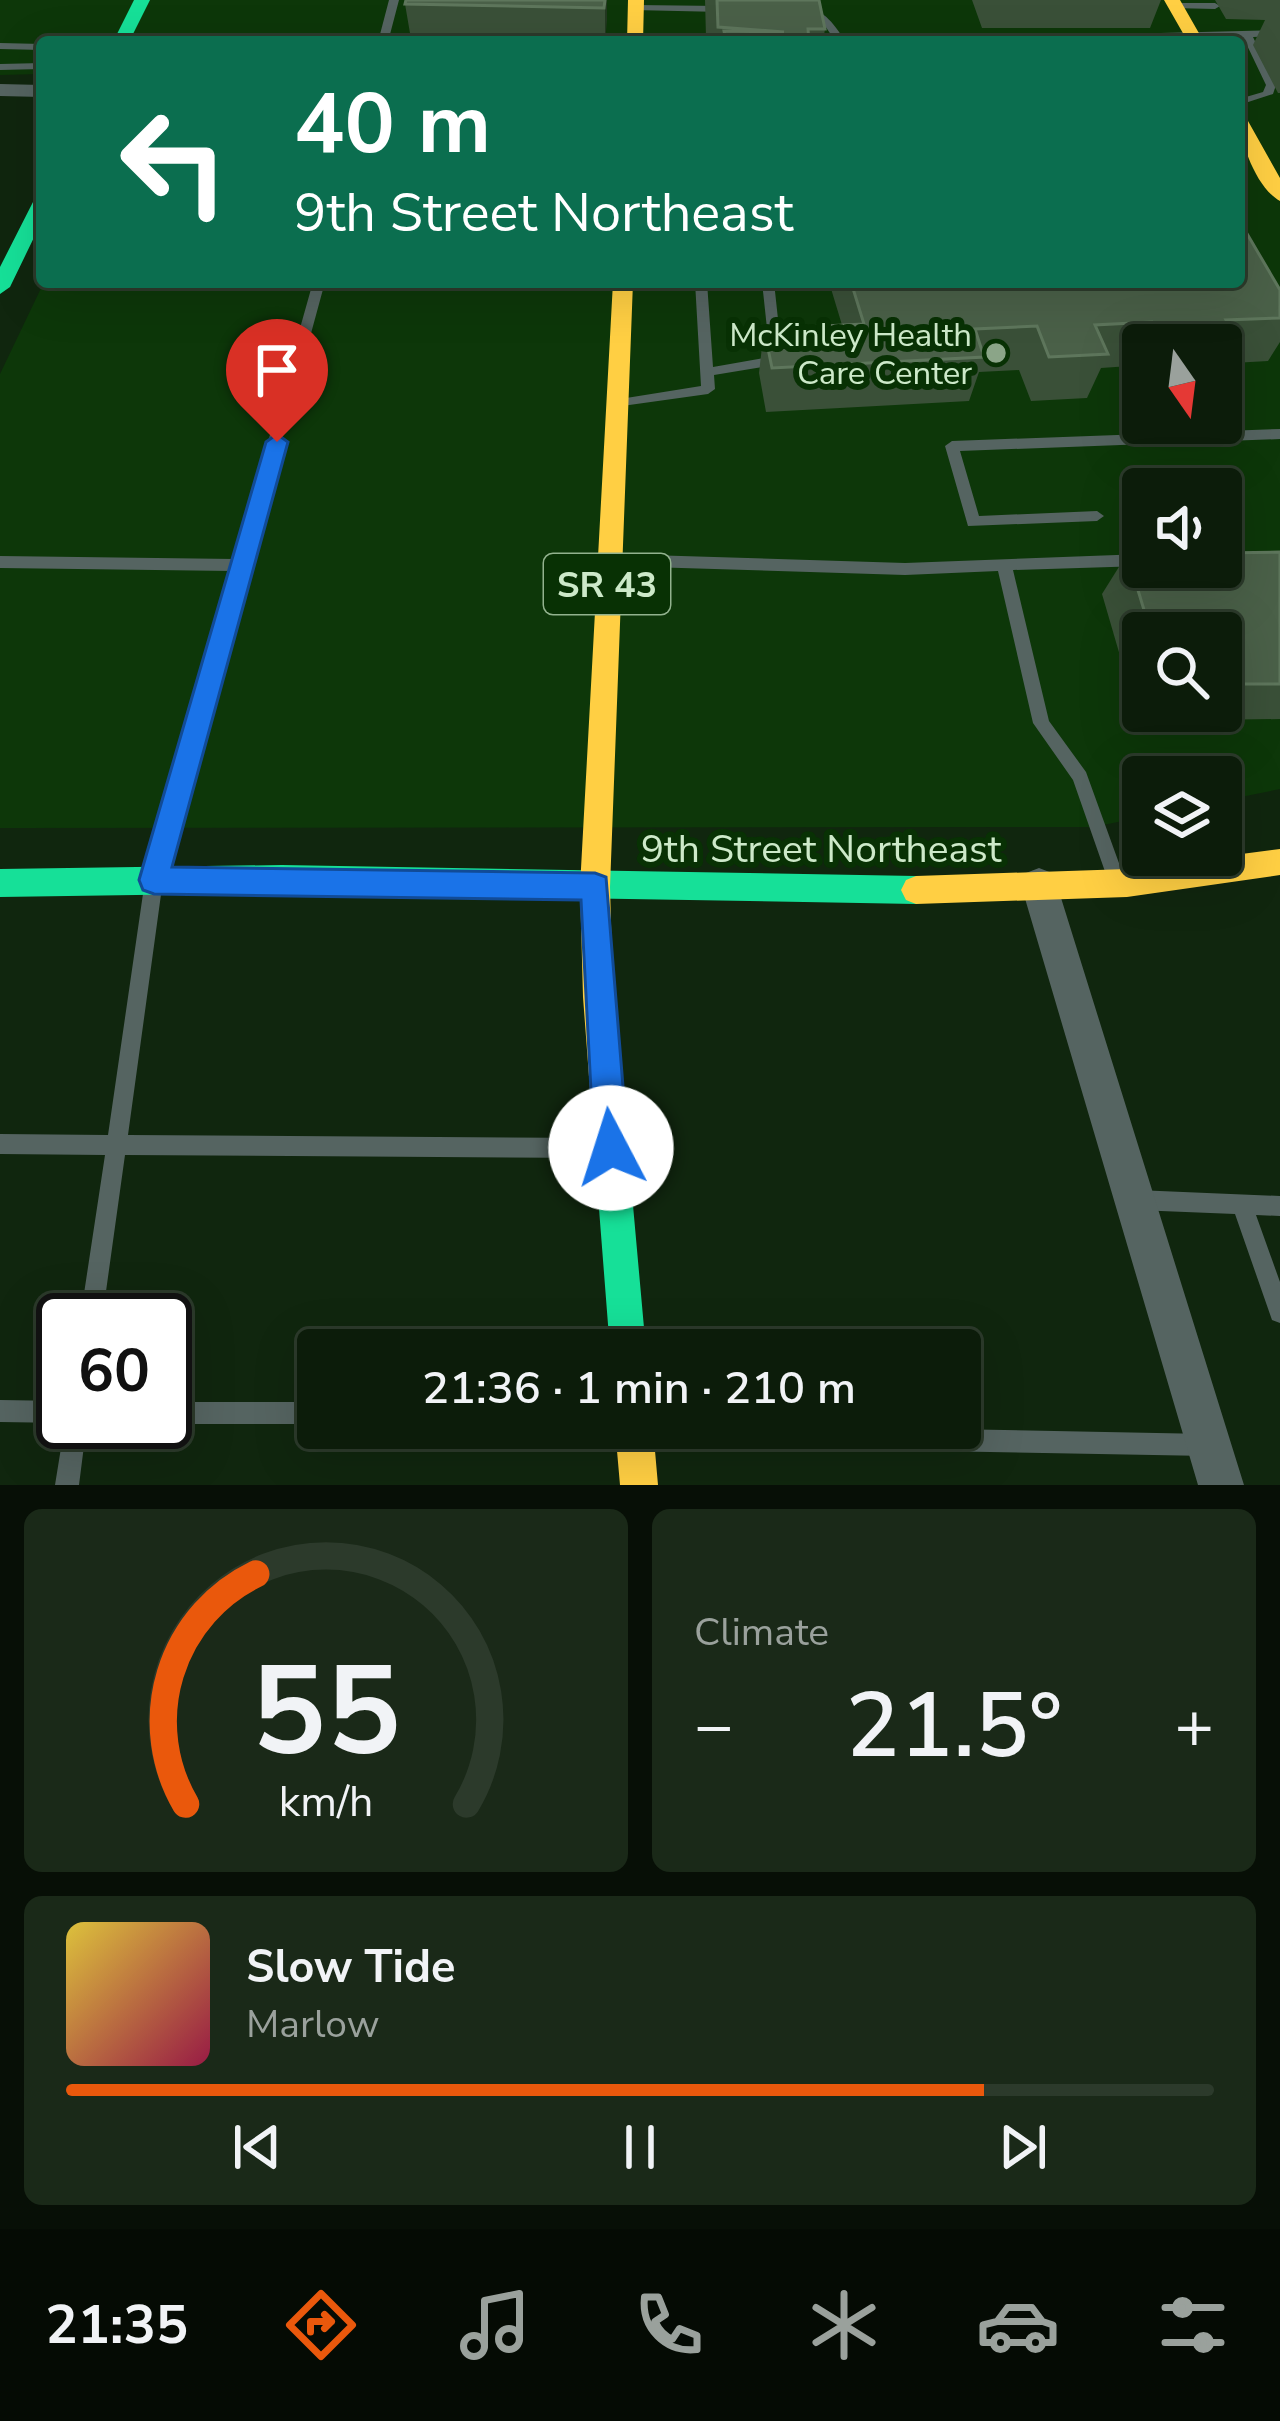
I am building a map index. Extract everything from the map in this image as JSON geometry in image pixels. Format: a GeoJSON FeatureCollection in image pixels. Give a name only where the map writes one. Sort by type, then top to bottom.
{"type":"FeatureCollection","features":[{"type":"Feature","properties":{"kind":"main road"},"geometry":{"type":"LineString","coordinates":[[125,36],[142,0]]}},
{"type":"Feature","properties":{"kind":"main road"},"geometry":{"type":"LineString","coordinates":[[1173,3],[1192,36]]}},
{"type":"Feature","properties":{"kind":"main road"},"geometry":{"type":"LineString","coordinates":[[635,36],[636,4]]}},
{"type":"Feature","properties":{"kind":"main road"},"geometry":{"type":"LineString","coordinates":[[1247,150],[1280,195]]}},
{"type":"Feature","properties":{"kind":"main road"},"geometry":{"type":"LineString","coordinates":[[0,286],[36,214]]}},
{"type":"Feature","properties":{"kind":"main road","name":"SR 43"},"geometry":{"type":"LineString","coordinates":[[623,288],[595,887],[598,997],[626,1329]]}},
{"type":"Feature","properties":{"kind":"main road","name":"9th Street Northeast"},"geometry":{"type":"LineString","coordinates":[[0,883],[154,880],[878,891],[1117,883],[1280,862]]}},
{"type":"Feature","properties":{"kind":"main road"},"geometry":{"type":"LineString","coordinates":[[636,1449],[639,1485]]}},
{"type":"Feature","properties":{"kind":"street"},"geometry":{"type":"LineString","coordinates":[[0,90],[36,89]]}},
{"type":"Feature","properties":{"kind":"street"},"geometry":{"type":"LineString","coordinates":[[1039,885],[1221,1485]]}},
{"type":"Feature","properties":{"kind":"lane"},"geometry":{"type":"LineString","coordinates":[[385,36],[394,0]]}},
{"type":"Feature","properties":{"kind":"lane"},"geometry":{"type":"LineString","coordinates":[[1173,3],[1215,6]]}},
{"type":"Feature","properties":{"kind":"lane"},"geometry":{"type":"LineString","coordinates":[[636,4],[746,10]]}},
{"type":"Feature","properties":{"kind":"lane"},"geometry":{"type":"LineString","coordinates":[[789,10],[811,10],[837,36]]}},
{"type":"Feature","properties":{"kind":"lane"},"geometry":{"type":"LineString","coordinates":[[1245,100],[1268,94],[1270,85],[1246,33]]}},
{"type":"Feature","properties":{"kind":"lane"},"geometry":{"type":"LineString","coordinates":[[1214,36],[1280,33]]}},
{"type":"Feature","properties":{"kind":"lane"},"geometry":{"type":"LineString","coordinates":[[0,46],[36,47]]}},
{"type":"Feature","properties":{"kind":"lane"},"geometry":{"type":"LineString","coordinates":[[0,67],[36,66]]}},
{"type":"Feature","properties":{"kind":"lane"},"geometry":{"type":"LineString","coordinates":[[95,1293],[154,880],[317,288]]}},
{"type":"Feature","properties":{"kind":"lane"},"geometry":{"type":"LineString","coordinates":[[617,404],[708,389],[701,288]]}},
{"type":"Feature","properties":{"kind":"lane"},"geometry":{"type":"LineString","coordinates":[[707,372],[769,362],[775,347],[769,288]]}},
{"type":"Feature","properties":{"kind":"lane"},"geometry":{"type":"LineString","coordinates":[[1097,516],[973,522],[952,446],[1280,434]]}},
{"type":"Feature","properties":{"kind":"lane"},"geometry":{"type":"LineString","coordinates":[[608,560],[905,569],[1122,561]]}},
{"type":"Feature","properties":{"kind":"lane"},"geometry":{"type":"LineString","coordinates":[[0,562],[244,566]]}},
{"type":"Feature","properties":{"kind":"lane"},"geometry":{"type":"LineString","coordinates":[[1004,565],[1041,723],[1080,777],[1117,883]]}},
{"type":"Feature","properties":{"kind":"lane"},"geometry":{"type":"LineString","coordinates":[[0,1144],[611,1148]]}},
{"type":"Feature","properties":{"kind":"lane"},"geometry":{"type":"LineString","coordinates":[[1135,1200],[1280,1207]]}},
{"type":"Feature","properties":{"kind":"lane"},"geometry":{"type":"LineString","coordinates":[[1242,1205],[1280,1312]]}},
{"type":"Feature","properties":{"kind":"lane"},"geometry":{"type":"LineString","coordinates":[[0,1411],[36,1412]]}},
{"type":"Feature","properties":{"kind":"lane"},"geometry":{"type":"LineString","coordinates":[[192,1413],[297,1413]]}},
{"type":"Feature","properties":{"kind":"lane"},"geometry":{"type":"LineString","coordinates":[[981,1441],[1209,1445]]}},
{"type":"Feature","properties":{"kind":"lane"},"geometry":{"type":"LineString","coordinates":[[67,1485],[72,1449]]}},
{"type":"Feature","properties":{"kind":"shaded area"},"geometry":{"type":"Polygon","coordinates":[[[0,0],[1280,0],[1280,789],[1242,797],[1242,756],[1122,756],[1122,821],[1093,827],[0,828],[0,374],[41,288],[1245,288],[1245,36],[36,36],[36,74],[0,75],[0,0]]]}},
{"type":"Feature","properties":{"kind":"building"},"geometry":{"type":"Polygon","coordinates":[[[406,0],[605,0],[604,8],[405,4],[406,0]]]}},
{"type":"Feature","properties":{"kind":"building"},"geometry":{"type":"Polygon","coordinates":[[[717,0],[819,0],[825,29],[808,29],[809,36],[725,36],[724,31],[784,32],[718,27],[717,0]]]}},
{"type":"Feature","properties":{"kind":"building"},"geometry":{"type":"Polygon","coordinates":[[[1245,230],[1280,290],[1280,318],[1226,320],[1228,324],[1095,325],[1108,354],[1049,357],[1037,326],[975,329],[984,357],[772,368],[764,329],[864,324],[853,288],[1245,288],[1245,230]]]}},
{"type":"Feature","properties":{"kind":"building"},"geometry":{"type":"Polygon","coordinates":[[[1280,552],[1280,684],[1242,684],[1242,612],[1145,612],[1137,588],[1242,588],[1242,553],[1280,552]]]}},
{"type":"Feature","properties":{"kind":"traffic: fast"},"geometry":{"type":"LineString","coordinates":[[124,36],[142,0]]}},
{"type":"Feature","properties":{"kind":"traffic: fast"},"geometry":{"type":"LineString","coordinates":[[0,287],[36,214]]}},
{"type":"Feature","properties":{"kind":"traffic: fast"},"geometry":{"type":"LineString","coordinates":[[0,883],[282,879],[916,890]]}},
{"type":"Feature","properties":{"kind":"traffic: fast"},"geometry":{"type":"LineString","coordinates":[[614,1183],[626,1329]]}},
{"type":"Feature","properties":{"kind":"traffic: slow"},"geometry":{"type":"LineString","coordinates":[[635,36],[636,0]]}},
{"type":"Feature","properties":{"kind":"traffic: slow"},"geometry":{"type":"LineString","coordinates":[[1172,0],[1193,36]]}},
{"type":"Feature","properties":{"kind":"traffic: slow"},"geometry":{"type":"LineString","coordinates":[[1245,132],[1280,195]]}},
{"type":"Feature","properties":{"kind":"traffic: slow"},"geometry":{"type":"LineString","coordinates":[[614,1183],[598,997],[595,887],[623,288]]}},
{"type":"Feature","properties":{"kind":"traffic: slow"},"geometry":{"type":"LineString","coordinates":[[916,890],[1127,883],[1280,862]]}},
{"type":"Feature","properties":{"kind":"traffic: slow"},"geometry":{"type":"LineString","coordinates":[[636,1449],[639,1485]]}},
{"type":"Feature","properties":{"kind":"place","name":"McKinley Health Care Center"},"geometry":{"type":"Point","coordinates":[996,353]}},
{"type":"Feature","properties":{"kind":"route"},"geometry":{"type":"LineString","coordinates":[[277,442],[154,880],[595,887],[598,997],[611,1148]]}}]}
